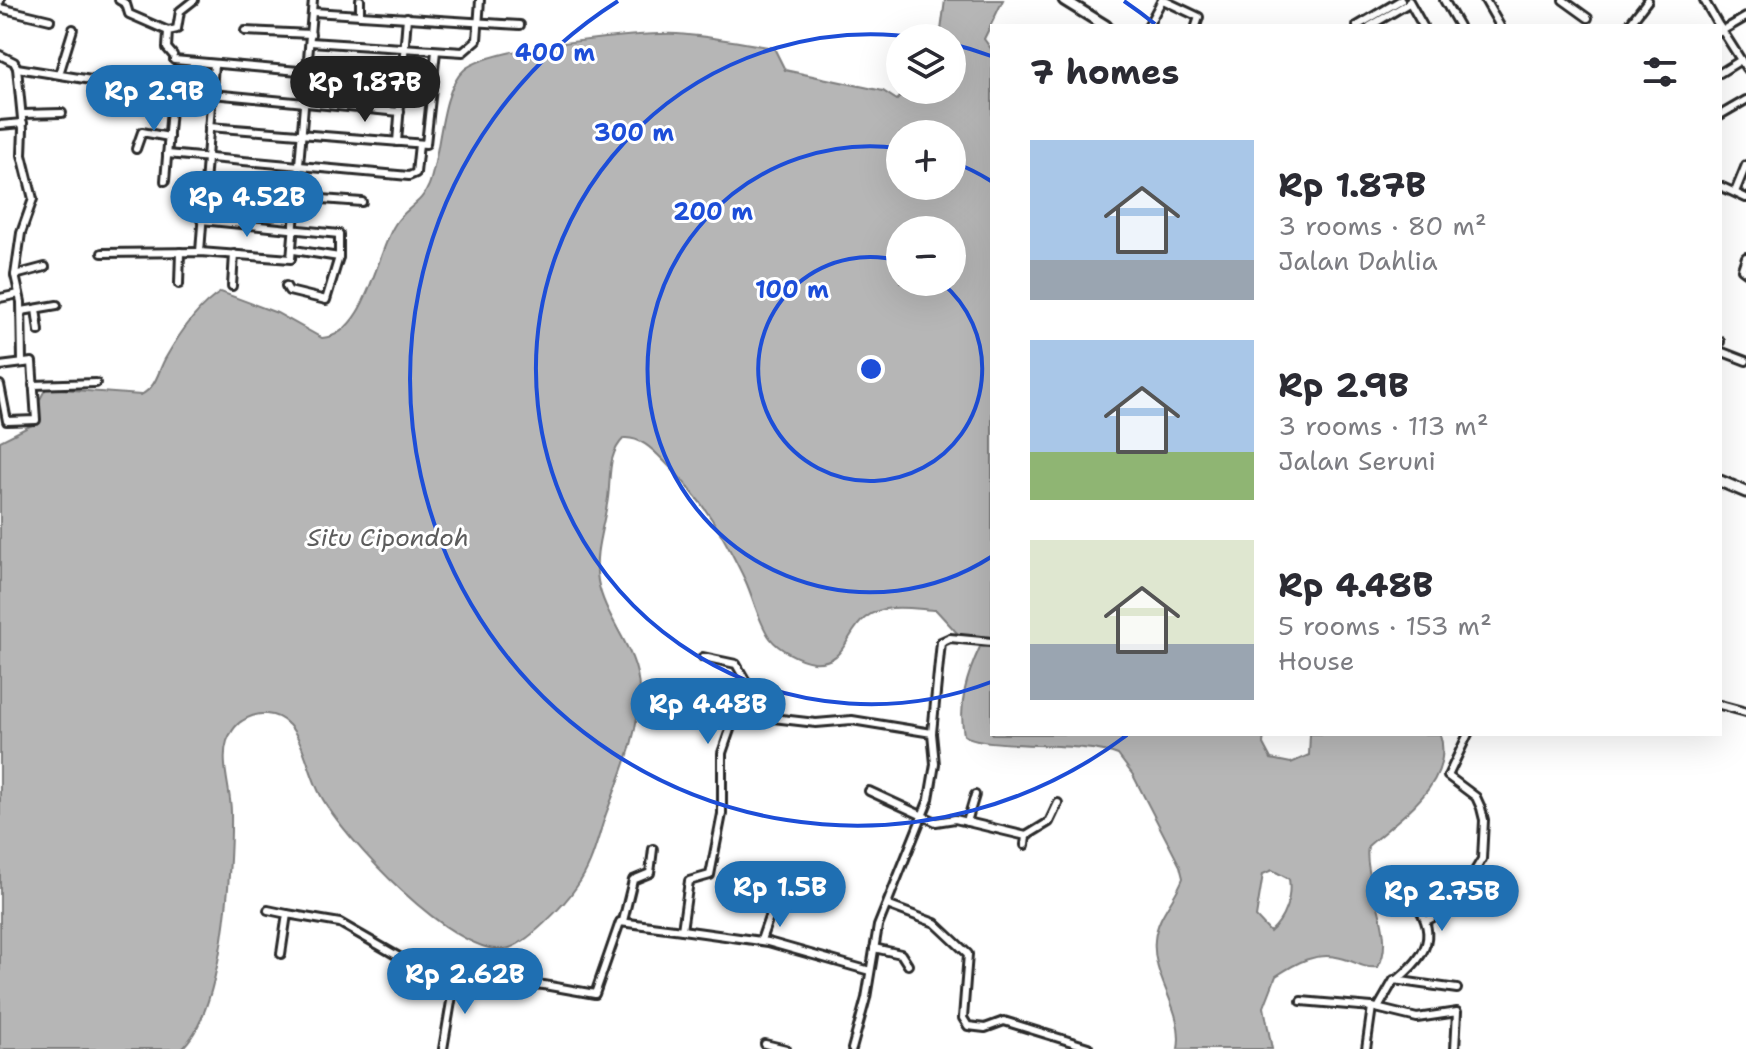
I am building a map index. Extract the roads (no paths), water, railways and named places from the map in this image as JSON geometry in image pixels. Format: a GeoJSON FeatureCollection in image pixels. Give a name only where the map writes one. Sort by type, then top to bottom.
{"type":"FeatureCollection","features":[{"type":"Feature","properties":{"kind":"main road"},"geometry":{"type":"LineString","coordinates":[[1064,0],[1103,24]]}},
{"type":"Feature","properties":{"kind":"main road"},"geometry":{"type":"LineString","coordinates":[[1722,482],[1746,492]]}},
{"type":"Feature","properties":{"kind":"street"},"geometry":{"type":"LineString","coordinates":[[119,0],[126,4],[129,14],[168,31],[177,29],[180,11],[194,0]]}},
{"type":"Feature","properties":{"kind":"street"},"geometry":{"type":"LineString","coordinates":[[102,253],[200,252],[288,260],[294,250],[313,0]]}},
{"type":"Feature","properties":{"kind":"street"},"geometry":{"type":"LineString","coordinates":[[360,0],[360,13]]}},
{"type":"Feature","properties":{"kind":"street"},"geometry":{"type":"LineString","coordinates":[[310,42],[463,52],[476,42],[480,0]]}},
{"type":"Feature","properties":{"kind":"street"},"geometry":{"type":"LineString","coordinates":[[1149,24],[1163,0],[1199,17],[1197,24]]}},
{"type":"Feature","properties":{"kind":"street"},"geometry":{"type":"LineString","coordinates":[[1360,24],[1401,0]]}},
{"type":"Feature","properties":{"kind":"street"},"geometry":{"type":"LineString","coordinates":[[1444,0],[1458,24]]}},
{"type":"Feature","properties":{"kind":"street"},"geometry":{"type":"LineString","coordinates":[[1563,0],[1588,18]]}},
{"type":"Feature","properties":{"kind":"street"},"geometry":{"type":"LineString","coordinates":[[1630,24],[1648,0]]}},
{"type":"Feature","properties":{"kind":"street"},"geometry":{"type":"LineString","coordinates":[[1717,24],[1706,3],[1718,0]]}},
{"type":"Feature","properties":{"kind":"street"},"geometry":{"type":"LineString","coordinates":[[1487,1],[1499,24]]}},
{"type":"Feature","properties":{"kind":"street"},"geometry":{"type":"LineString","coordinates":[[1373,24],[1409,2],[1422,24]]}},
{"type":"Feature","properties":{"kind":"street"},"geometry":{"type":"LineString","coordinates":[[0,8],[50,20]]}},
{"type":"Feature","properties":{"kind":"street"},"geometry":{"type":"LineString","coordinates":[[313,12],[520,25]]}},
{"type":"Feature","properties":{"kind":"street"},"geometry":{"type":"LineString","coordinates":[[397,142],[407,17]]}},
{"type":"Feature","properties":{"kind":"street"},"geometry":{"type":"LineString","coordinates":[[1722,28],[1746,17]]}},
{"type":"Feature","properties":{"kind":"street"},"geometry":{"type":"LineString","coordinates":[[59,74],[73,29]]}},
{"type":"Feature","properties":{"kind":"street"},"geometry":{"type":"LineString","coordinates":[[168,31],[167,48],[174,57],[214,64],[402,80]]}},
{"type":"Feature","properties":{"kind":"street"},"geometry":{"type":"LineString","coordinates":[[245,31],[311,34]]}},
{"type":"Feature","properties":{"kind":"street"},"geometry":{"type":"LineString","coordinates":[[1722,31],[1742,56],[1746,68]]}},
{"type":"Feature","properties":{"kind":"street"},"geometry":{"type":"LineString","coordinates":[[167,154],[412,176],[417,171],[423,144],[436,51]]}},
{"type":"Feature","properties":{"kind":"street"},"geometry":{"type":"LineString","coordinates":[[0,55],[14,62],[17,68],[23,123],[22,155],[33,204],[21,233],[15,275],[22,311],[22,362]]}},
{"type":"Feature","properties":{"kind":"street"},"geometry":{"type":"LineString","coordinates":[[1722,71],[1742,56]]}},
{"type":"Feature","properties":{"kind":"street"},"geometry":{"type":"LineString","coordinates":[[200,252],[214,64]]}},
{"type":"Feature","properties":{"kind":"street"},"geometry":{"type":"LineString","coordinates":[[17,68],[147,89],[173,84],[165,181]]}},
{"type":"Feature","properties":{"kind":"street"},"geometry":{"type":"LineString","coordinates":[[212,94],[400,112]]}},
{"type":"Feature","properties":{"kind":"street"},"geometry":{"type":"LineString","coordinates":[[1722,114],[1746,100]]}},
{"type":"Feature","properties":{"kind":"street"},"geometry":{"type":"LineString","coordinates":[[22,114],[62,113]]}},
{"type":"Feature","properties":{"kind":"street"},"geometry":{"type":"LineString","coordinates":[[0,125],[23,123]]}},
{"type":"Feature","properties":{"kind":"street"},"geometry":{"type":"LineString","coordinates":[[209,127],[423,144]]}},
{"type":"Feature","properties":{"kind":"street"},"geometry":{"type":"LineString","coordinates":[[136,149],[142,132],[169,137]]}},
{"type":"Feature","properties":{"kind":"street"},"geometry":{"type":"LineString","coordinates":[[1735,192],[1746,165]]}},
{"type":"Feature","properties":{"kind":"street"},"geometry":{"type":"LineString","coordinates":[[1722,187],[1746,198]]}},
{"type":"Feature","properties":{"kind":"street"},"geometry":{"type":"LineString","coordinates":[[203,190],[362,202]]}},
{"type":"Feature","properties":{"kind":"street"},"geometry":{"type":"LineString","coordinates":[[201,220],[338,233],[339,257],[326,300],[289,291],[286,286]]}},
{"type":"Feature","properties":{"kind":"street"},"geometry":{"type":"LineString","coordinates":[[294,250],[339,257]]}},
{"type":"Feature","properties":{"kind":"street"},"geometry":{"type":"LineString","coordinates":[[179,284],[180,252]]}},
{"type":"Feature","properties":{"kind":"street"},"geometry":{"type":"LineString","coordinates":[[232,286],[234,254]]}},
{"type":"Feature","properties":{"kind":"street"},"geometry":{"type":"LineString","coordinates":[[1746,257],[1742,269],[1746,272]]}},
{"type":"Feature","properties":{"kind":"street"},"geometry":{"type":"LineString","coordinates":[[15,275],[45,267]]}},
{"type":"Feature","properties":{"kind":"street"},"geometry":{"type":"LineString","coordinates":[[0,298],[19,294]]}},
{"type":"Feature","properties":{"kind":"street"},"geometry":{"type":"LineString","coordinates":[[22,311],[57,305]]}},
{"type":"Feature","properties":{"kind":"street"},"geometry":{"type":"LineString","coordinates":[[36,309],[39,331]]}},
{"type":"Feature","properties":{"kind":"street"},"geometry":{"type":"LineString","coordinates":[[1722,352],[1746,361]]}},
{"type":"Feature","properties":{"kind":"street"},"geometry":{"type":"LineString","coordinates":[[0,366],[32,362],[37,419],[8,421],[0,385]]}},
{"type":"Feature","properties":{"kind":"street"},"geometry":{"type":"LineString","coordinates":[[33,385],[96,383]]}},
{"type":"Feature","properties":{"kind":"street"},"geometry":{"type":"LineString","coordinates":[[852,1049],[874,948],[887,905],[923,818],[935,764],[932,733],[941,642],[950,638],[990,642]]}},
{"type":"Feature","properties":{"kind":"street"},"geometry":{"type":"LineString","coordinates":[[703,657],[736,664],[752,692],[758,715]]}},
{"type":"Feature","properties":{"kind":"street"},"geometry":{"type":"LineString","coordinates":[[1722,706],[1746,712]]}},
{"type":"Feature","properties":{"kind":"street"},"geometry":{"type":"LineString","coordinates":[[694,709],[816,723],[852,720],[932,733]]}},
{"type":"Feature","properties":{"kind":"street"},"geometry":{"type":"LineString","coordinates":[[682,930],[690,878],[710,875],[722,814],[722,753],[735,715]]}},
{"type":"Feature","properties":{"kind":"street"},"geometry":{"type":"LineString","coordinates":[[1426,921],[1453,907],[1482,859],[1484,820],[1481,808],[1476,797],[1448,776],[1467,736]]}},
{"type":"Feature","properties":{"kind":"street"},"geometry":{"type":"LineString","coordinates":[[869,791],[936,822],[949,818],[1026,836],[1049,822],[1058,803]]}},
{"type":"Feature","properties":{"kind":"street"},"geometry":{"type":"LineString","coordinates":[[967,822],[975,795]]}},
{"type":"Feature","properties":{"kind":"street"},"geometry":{"type":"LineString","coordinates":[[1025,845],[1026,836]]}},
{"type":"Feature","properties":{"kind":"street"},"geometry":{"type":"LineString","coordinates":[[623,921],[633,880],[650,873],[653,849]]}},
{"type":"Feature","properties":{"kind":"street"},"geometry":{"type":"LineString","coordinates":[[1366,1049],[1375,1008],[1391,982],[1424,954],[1426,921],[1399,877]]}},
{"type":"Feature","properties":{"kind":"street"},"geometry":{"type":"LineString","coordinates":[[761,940],[776,897]]}},
{"type":"Feature","properties":{"kind":"street"},"geometry":{"type":"LineString","coordinates":[[887,905],[935,923],[968,954],[963,1018],[968,1026],[985,1028],[1004,1021],[1088,1047]]}},
{"type":"Feature","properties":{"kind":"street"},"geometry":{"type":"LineString","coordinates":[[268,910],[340,923],[408,962],[455,978],[544,985],[595,994],[618,924],[623,921],[761,940],[870,971]]}},
{"type":"Feature","properties":{"kind":"street"},"geometry":{"type":"LineString","coordinates":[[281,954],[287,914]]}},
{"type":"Feature","properties":{"kind":"street"},"geometry":{"type":"LineString","coordinates":[[874,948],[901,954],[908,965]]}},
{"type":"Feature","properties":{"kind":"street"},"geometry":{"type":"LineString","coordinates":[[443,1049],[455,978]]}},
{"type":"Feature","properties":{"kind":"street"},"geometry":{"type":"LineString","coordinates":[[1397,980],[1457,989]]}},
{"type":"Feature","properties":{"kind":"street"},"geometry":{"type":"LineString","coordinates":[[1301,1001],[1375,1008],[1417,1018],[1457,1012],[1455,1049]]}},
{"type":"Feature","properties":{"kind":"street"},"geometry":{"type":"LineString","coordinates":[[765,1044],[786,1049]]}},
{"type":"Feature","properties":{"kind":"water","name":"Situ Cipondoh"},"geometry":{"type":"Polygon","coordinates":[[[945,0],[1003,0],[984,39],[990,47],[990,639],[958,634],[936,610],[890,608],[865,618],[839,653],[824,662],[813,662],[789,653],[766,632],[746,582],[701,504],[651,449],[641,442],[624,438],[612,459],[597,570],[607,609],[637,674],[636,721],[628,753],[587,869],[571,894],[544,923],[514,946],[505,949],[483,946],[430,915],[376,865],[334,815],[317,788],[299,740],[289,725],[272,715],[254,715],[235,727],[225,749],[231,804],[227,902],[216,973],[207,1005],[195,1031],[181,1049],[0,1049],[0,441],[38,422],[39,401],[46,388],[141,395],[154,384],[165,359],[189,322],[221,292],[277,313],[322,338],[337,334],[359,310],[394,226],[426,192],[450,92],[464,70],[479,62],[503,54],[566,43],[658,34],[689,35],[774,48],[785,70],[886,93],[886,104],[966,104],[966,24],[942,24],[945,0]]]}},
{"type":"Feature","properties":{"kind":"water"},"geometry":{"type":"Polygon","coordinates":[[[980,647],[990,647],[990,736],[1264,736],[1263,744],[1271,759],[1291,763],[1309,755],[1310,736],[1440,736],[1443,752],[1440,768],[1432,783],[1409,811],[1368,846],[1370,875],[1384,939],[1378,967],[1323,956],[1299,963],[1276,976],[1264,1007],[1272,1049],[1178,1049],[1177,1021],[1158,968],[1155,940],[1159,923],[1183,878],[1180,866],[1133,775],[1118,755],[1102,751],[991,742],[964,735],[963,700],[980,647]],[[1272,870],[1263,874],[1256,917],[1270,932],[1286,908],[1289,879],[1272,870]]]}}]}
